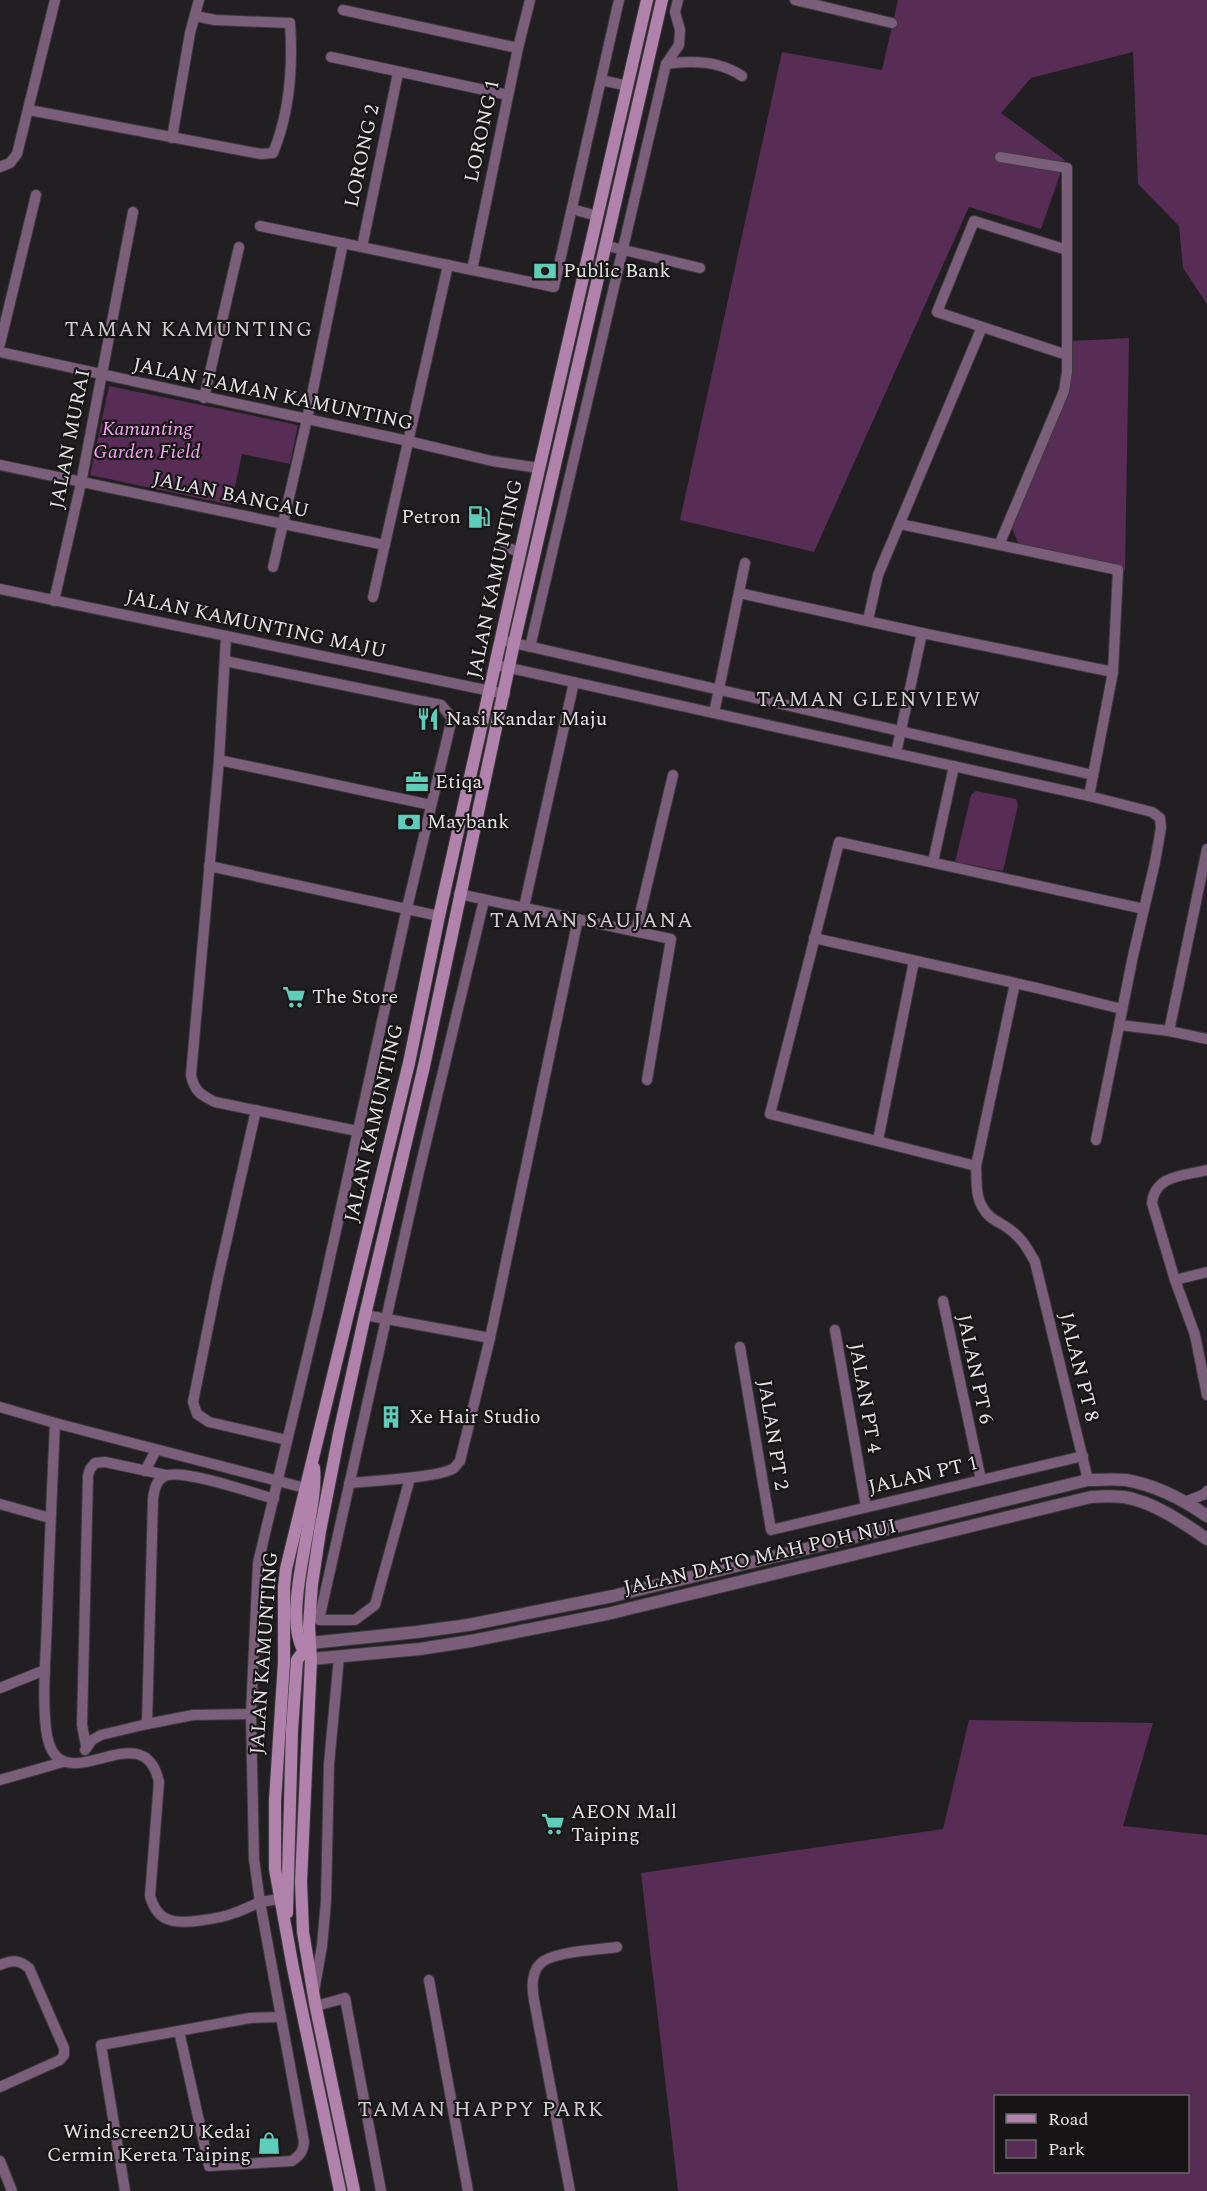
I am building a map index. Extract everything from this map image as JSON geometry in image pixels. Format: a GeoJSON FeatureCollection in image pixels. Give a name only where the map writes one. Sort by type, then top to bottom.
{"type":"FeatureCollection","features":[{"type":"Feature","properties":{"kind":"main road","name":"JALAN KAMUNTING"},"geometry":{"type":"LineString","coordinates":[[340,2191],[279,1899],[275,1869],[278,1742],[284,1662],[284,1587],[291,1542],[313,1462],[409,1063],[439,916],[539,468],[647,0]]}},
{"type":"Feature","properties":{"kind":"main road","name":"JALAN KAMUNTING"},"geometry":{"type":"LineString","coordinates":[[354,2191],[303,1932],[301,1882],[312,1584],[320,1531],[365,1315],[424,1066],[514,643],[662,0]]}},
{"type":"Feature","properties":{"kind":"main road"},"geometry":{"type":"LineString","coordinates":[[287,1932],[292,1730],[297,1660],[308,1651],[297,1625],[298,1589],[315,1484],[313,1462]]}},
{"type":"Feature","properties":{"kind":"street"},"geometry":{"type":"LineString","coordinates":[[0,167],[10,163],[17,154],[55,0]]}},
{"type":"Feature","properties":{"kind":"street"},"geometry":{"type":"LineString","coordinates":[[172,138],[190,33],[199,0]]}},
{"type":"Feature","properties":{"kind":"street","name":"LORONG 1"},"geometry":{"type":"LineString","coordinates":[[472,270],[530,0]]}},
{"type":"Feature","properties":{"kind":"street"},"geometry":{"type":"LineString","coordinates":[[260,226],[554,287],[619,0]]}},
{"type":"Feature","properties":{"kind":"street"},"geometry":{"type":"LineString","coordinates":[[530,647],[666,64],[679,45],[680,30],[676,19],[678,0]]}},
{"type":"Feature","properties":{"kind":"street"},"geometry":{"type":"LineString","coordinates":[[795,0],[892,22]]}},
{"type":"Feature","properties":{"kind":"street"},"geometry":{"type":"LineString","coordinates":[[343,10],[518,48]]}},
{"type":"Feature","properties":{"kind":"street"},"geometry":{"type":"LineString","coordinates":[[29,111],[261,154],[273,153],[286,111],[290,80],[290,22],[215,20],[195,16]]}},
{"type":"Feature","properties":{"kind":"street"},"geometry":{"type":"LineString","coordinates":[[658,20],[676,19]]}},
{"type":"Feature","properties":{"kind":"street"},"geometry":{"type":"LineString","coordinates":[[331,57],[508,95]]}},
{"type":"Feature","properties":{"kind":"street"},"geometry":{"type":"LineString","coordinates":[[666,64],[687,61],[703,63],[731,70],[742,76]]}},
{"type":"Feature","properties":{"kind":"street","name":"LORONG 2"},"geometry":{"type":"LineString","coordinates":[[362,247],[398,73]]}},
{"type":"Feature","properties":{"kind":"street"},"geometry":{"type":"LineString","coordinates":[[601,80],[628,86]]}},
{"type":"Feature","properties":{"kind":"street"},"geometry":{"type":"LineString","coordinates":[[999,545],[1064,391],[1067,355],[1067,168],[1000,157]]}},
{"type":"Feature","properties":{"kind":"street"},"geometry":{"type":"LineString","coordinates":[[0,344],[36,195]]}},
{"type":"Feature","properties":{"kind":"street"},"geometry":{"type":"LineString","coordinates":[[572,209],[597,216]]}},
{"type":"Feature","properties":{"kind":"street","name":"JALAN MURAI"},"geometry":{"type":"LineString","coordinates":[[54,601],[81,483],[133,212]]}},
{"type":"Feature","properties":{"kind":"street"},"geometry":{"type":"LineString","coordinates":[[1067,250],[974,221],[937,312],[1067,355]]}},
{"type":"Feature","properties":{"kind":"street"},"geometry":{"type":"LineString","coordinates":[[273,567],[307,419],[343,243]]}},
{"type":"Feature","properties":{"kind":"street"},"geometry":{"type":"LineString","coordinates":[[607,246],[700,268]]}},
{"type":"Feature","properties":{"kind":"street"},"geometry":{"type":"LineString","coordinates":[[204,398],[238,247]]}},
{"type":"Feature","properties":{"kind":"street"},"geometry":{"type":"LineString","coordinates":[[373,597],[448,265]]}},
{"type":"Feature","properties":{"kind":"street"},"geometry":{"type":"LineString","coordinates":[[868,620],[878,575],[982,327]]}},
{"type":"Feature","properties":{"kind":"street","name":"JALAN TAMAN KAMUNTING"},"geometry":{"type":"LineString","coordinates":[[0,352],[492,461],[539,468]]}},
{"type":"Feature","properties":{"kind":"street","name":"JALAN BANGAU"},"geometry":{"type":"LineString","coordinates":[[0,465],[386,545]]}},
{"type":"Feature","properties":{"kind":"street"},"geometry":{"type":"LineString","coordinates":[[900,524],[1118,570],[1113,672],[1089,796]]}},
{"type":"Feature","properties":{"kind":"street"},"geometry":{"type":"LineString","coordinates":[[505,547],[521,552]]}},
{"type":"Feature","properties":{"kind":"street"},"geometry":{"type":"LineString","coordinates":[[714,713],[745,563]]}},
{"type":"Feature","properties":{"kind":"street","name":"JALAN KAMUNTING MAJU"},"geometry":{"type":"LineString","coordinates":[[0,589],[504,694]]}},
{"type":"Feature","properties":{"kind":"street"},"geometry":{"type":"LineString","coordinates":[[739,593],[1113,672]]}},
{"type":"Feature","properties":{"kind":"street"},"geometry":{"type":"LineString","coordinates":[[896,753],[922,633]]}},
{"type":"Feature","properties":{"kind":"street"},"geometry":{"type":"LineString","coordinates":[[226,637],[219,760],[191,1075],[193,1084],[196,1091],[215,1102],[357,1131]]}},
{"type":"Feature","properties":{"kind":"street"},"geometry":{"type":"LineString","coordinates":[[501,640],[1093,775]]}},
{"type":"Feature","properties":{"kind":"street"},"geometry":{"type":"LineString","coordinates":[[179,2031],[209,2166],[291,2161],[304,2151],[254,1858],[251,1714],[258,1563],[320,1303],[407,908],[452,718],[441,705],[225,661]]}},
{"type":"Feature","properties":{"kind":"street"},"geometry":{"type":"LineString","coordinates":[[496,665],[1089,796],[1152,812],[1160,818],[1161,828],[1096,1140]]}},
{"type":"Feature","properties":{"kind":"street"},"geometry":{"type":"LineString","coordinates":[[524,907],[574,682]]}},
{"type":"Feature","properties":{"kind":"street"},"geometry":{"type":"LineString","coordinates":[[219,760],[431,805]]}},
{"type":"Feature","properties":{"kind":"street"},"geometry":{"type":"LineString","coordinates":[[933,862],[954,766]]}},
{"type":"Feature","properties":{"kind":"street"},"geometry":{"type":"LineString","coordinates":[[636,931],[673,775]]}},
{"type":"Feature","properties":{"kind":"street"},"geometry":{"type":"LineString","coordinates":[[976,1166],[770,1114],[839,842],[1144,909]]}},
{"type":"Feature","properties":{"kind":"street"},"geometry":{"type":"LineString","coordinates":[[1169,1031],[1207,849]]}},
{"type":"Feature","properties":{"kind":"street"},"geometry":{"type":"LineString","coordinates":[[208,866],[439,916]]}},
{"type":"Feature","properties":{"kind":"street"},"geometry":{"type":"LineString","coordinates":[[459,894],[671,939],[647,1080]]}},
{"type":"Feature","properties":{"kind":"street"},"geometry":{"type":"LineString","coordinates":[[410,1478],[375,1605],[356,1620],[319,1620],[385,1319],[484,900]]}},
{"type":"Feature","properties":{"kind":"street"},"geometry":{"type":"LineString","coordinates":[[349,1483],[410,1478],[445,1472],[454,1468],[460,1461],[490,1338],[578,919]]}},
{"type":"Feature","properties":{"kind":"street"},"geometry":{"type":"LineString","coordinates":[[814,938],[1122,1009]]}},
{"type":"Feature","properties":{"kind":"street"},"geometry":{"type":"LineString","coordinates":[[878,1140],[914,961]]}},
{"type":"Feature","properties":{"kind":"street","name":"JALAN PT 8"},"geometry":{"type":"LineString","coordinates":[[1015,983],[976,1166],[978,1194],[982,1208],[991,1218],[1012,1231],[1026,1246],[1035,1263],[1088,1480]]}},
{"type":"Feature","properties":{"kind":"street"},"geometry":{"type":"LineString","coordinates":[[1120,1024],[1207,1039]]}},
{"type":"Feature","properties":{"kind":"street"},"geometry":{"type":"LineString","coordinates":[[256,1110],[193,1402],[197,1414],[209,1422],[287,1440]]}},
{"type":"Feature","properties":{"kind":"street"},"geometry":{"type":"LineString","coordinates":[[1207,1170],[1162,1182],[1153,1191],[1152,1203],[1175,1280],[1196,1335],[1207,1395]]}},
{"type":"Feature","properties":{"kind":"street"},"geometry":{"type":"LineString","coordinates":[[1175,1280],[1207,1272]]}},
{"type":"Feature","properties":{"kind":"street","name":"JALAN PT 6"},"geometry":{"type":"LineString","coordinates":[[943,1301],[981,1480]]}},
{"type":"Feature","properties":{"kind":"street"},"geometry":{"type":"LineString","coordinates":[[365,1315],[490,1338]]}},
{"type":"Feature","properties":{"kind":"street","name":"JALAN PT 4"},"geometry":{"type":"LineString","coordinates":[[835,1330],[866,1507]]}},
{"type":"Feature","properties":{"kind":"street","name":"JALAN PT 2"},"geometry":{"type":"LineString","coordinates":[[740,1347],[771,1530]]}},
{"type":"Feature","properties":{"kind":"street"},"geometry":{"type":"LineString","coordinates":[[0,1407],[55,1424],[305,1488]]}},
{"type":"Feature","properties":{"kind":"street"},"geometry":{"type":"LineString","coordinates":[[55,1424],[45,1670],[46,1732],[54,1754],[63,1761]]}},
{"type":"Feature","properties":{"kind":"street"},"geometry":{"type":"LineString","coordinates":[[145,1471],[156,1450]]}},
{"type":"Feature","properties":{"kind":"street","name":"JALAN PT 1"},"geometry":{"type":"LineString","coordinates":[[771,1530],[1083,1456]]}},
{"type":"Feature","properties":{"kind":"street"},"geometry":{"type":"LineString","coordinates":[[84,1762],[86,1746],[82,1725],[90,1469],[95,1463],[105,1462],[166,1475],[187,1475],[274,1499]]}},
{"type":"Feature","properties":{"kind":"street"},"geometry":{"type":"LineString","coordinates":[[147,1724],[153,1499],[155,1487],[166,1475]]}},
{"type":"Feature","properties":{"kind":"street"},"geometry":{"type":"LineString","coordinates":[[1104,1479],[1105,1496]]}},
{"type":"Feature","properties":{"kind":"street","name":"JALAN DATO MAH POH NUI"},"geometry":{"type":"LineString","coordinates":[[308,1651],[458,1626],[613,1596],[1088,1480],[1126,1480],[1185,1502],[1205,1514]]}},
{"type":"Feature","properties":{"kind":"street"},"geometry":{"type":"LineString","coordinates":[[1185,1502],[1206,1493],[1205,1514]]}},
{"type":"Feature","properties":{"kind":"street","name":"JALAN DATO MAH POH NUI"},"geometry":{"type":"LineString","coordinates":[[308,1651],[339,1657],[461,1643],[607,1614],[1091,1497],[1125,1497],[1145,1503],[1173,1517],[1207,1539]]}},
{"type":"Feature","properties":{"kind":"street"},"geometry":{"type":"LineString","coordinates":[[0,1503],[51,1518]]}},
{"type":"Feature","properties":{"kind":"street"},"geometry":{"type":"LineString","coordinates":[[339,1657],[328,1764],[326,1901],[315,2001],[345,1998],[381,2191]]}},
{"type":"Feature","properties":{"kind":"street"},"geometry":{"type":"LineString","coordinates":[[0,1688],[45,1670]]}},
{"type":"Feature","properties":{"kind":"street"},"geometry":{"type":"LineString","coordinates":[[86,1746],[101,1735],[193,1715],[251,1714]]}},
{"type":"Feature","properties":{"kind":"street"},"geometry":{"type":"LineString","coordinates":[[0,1780],[63,1761],[84,1762],[129,1753],[140,1755],[156,1770],[159,1782],[150,1896],[160,1915],[181,1922],[232,1914],[260,1902],[279,1899]]}},
{"type":"Feature","properties":{"kind":"street"},"geometry":{"type":"LineString","coordinates":[[570,2191],[534,2000],[534,1975],[539,1965],[549,1957],[618,1947]]}},
{"type":"Feature","properties":{"kind":"street"},"geometry":{"type":"LineString","coordinates":[[0,1965],[12,1960],[21,1961],[29,1968],[64,2048],[64,2055],[60,2060],[0,2087]]}},
{"type":"Feature","properties":{"kind":"street"},"geometry":{"type":"LineString","coordinates":[[429,1980],[468,2191]]}},
{"type":"Feature","properties":{"kind":"street"},"geometry":{"type":"LineString","coordinates":[[125,2191],[101,2046],[250,2018],[281,2017]]}},
{"type":"Feature","properties":{"kind":"street"},"geometry":{"type":"LineString","coordinates":[[0,2161],[12,2191]]}},
{"type":"Feature","properties":{"kind":"green space"},"geometry":{"type":"Polygon","coordinates":[[[898,0],[1207,0],[1207,304],[1183,268],[1179,226],[1138,184],[1133,52],[1031,78],[1001,113],[1065,160],[1041,229],[969,207],[814,552],[680,520],[782,52],[882,70],[898,0]]]}},
{"type":"Feature","properties":{"kind":"green space"},"geometry":{"type":"Polygon","coordinates":[[[1129,338],[1125,570],[1019,545],[1012,528],[1070,389],[1071,341],[1129,338]]]}},
{"type":"Feature","properties":{"kind":"green space","name":"Kamunting Garden Field"},"geometry":{"type":"Polygon","coordinates":[[[109,386],[298,425],[290,464],[242,454],[231,505],[90,475],[109,386]]]}},
{"type":"Feature","properties":{"kind":"green space"},"geometry":{"type":"Polygon","coordinates":[[[976,791],[1016,799],[1018,805],[1003,871],[955,862],[971,795],[976,791]]]}},
{"type":"Feature","properties":{"kind":"green space"},"geometry":{"type":"Polygon","coordinates":[[[969,1720],[1153,1723],[1123,1826],[1207,1835],[1207,2191],[678,2191],[641,1873],[943,1829],[969,1720]]]}},
{"type":"Feature","properties":{"kind":"place","name":"Public Bank"},"geometry":{"type":"Point","coordinates":[545,271]}},
{"type":"Feature","properties":{"kind":"place","name":"Petron"},"geometry":{"type":"Point","coordinates":[479,517]}},
{"type":"Feature","properties":{"kind":"place","name":"Nasi Kandar Maju"},"geometry":{"type":"Point","coordinates":[428,719]}},
{"type":"Feature","properties":{"kind":"place","name":"Etiqa"},"geometry":{"type":"Point","coordinates":[417,782]}},
{"type":"Feature","properties":{"kind":"place","name":"Maybank"},"geometry":{"type":"Point","coordinates":[409,822]}},
{"type":"Feature","properties":{"kind":"place","name":"The Store"},"geometry":{"type":"Point","coordinates":[294,997]}},
{"type":"Feature","properties":{"kind":"place","name":"Xe Hair Studio"},"geometry":{"type":"Point","coordinates":[391,1417]}},
{"type":"Feature","properties":{"kind":"place","name":"AEON Mall Taiping"},"geometry":{"type":"Point","coordinates":[553,1824]}},
{"type":"Feature","properties":{"kind":"place","name":"Windscreen2U Kedai Cermin Kereta Taiping"},"geometry":{"type":"Point","coordinates":[269,2143]}},
{"type":"Feature","properties":{"kind":"district","name":"TAMAN KAMUNTING"},"geometry":{"type":"Point","coordinates":[189,330]}},
{"type":"Feature","properties":{"kind":"district","name":"TAMAN GLENVIEW"},"geometry":{"type":"Point","coordinates":[869,700]}},
{"type":"Feature","properties":{"kind":"district","name":"TAMAN SAUJANA"},"geometry":{"type":"Point","coordinates":[592,921]}},
{"type":"Feature","properties":{"kind":"district","name":"TAMAN HAPPY PARK"},"geometry":{"type":"Point","coordinates":[481,2110]}}]}
